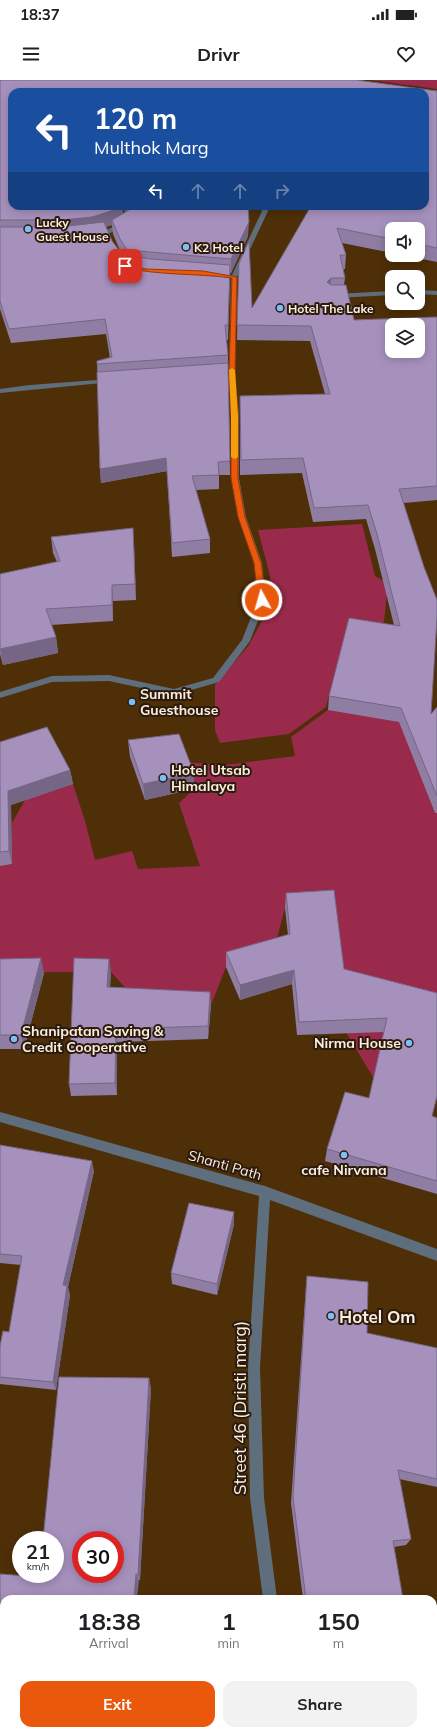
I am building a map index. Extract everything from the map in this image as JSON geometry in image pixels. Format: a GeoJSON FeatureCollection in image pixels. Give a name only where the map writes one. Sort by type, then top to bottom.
{"type":"FeatureCollection","features":[{"type":"Feature","properties":{"kind":"street"},"geometry":{"type":"LineString","coordinates":[[88,234],[110,236],[125,224],[128,212],[127,210]]}},
{"type":"Feature","properties":{"kind":"street"},"geometry":{"type":"LineString","coordinates":[[0,695],[52,679],[108,678],[174,692],[216,680],[246,642],[262,600],[258,563],[242,517],[235,478],[235,416],[228,373],[234,277],[265,210]]}},
{"type":"Feature","properties":{"kind":"street"},"geometry":{"type":"LineString","coordinates":[[211,274],[234,277]]}},
{"type":"Feature","properties":{"kind":"street"},"geometry":{"type":"LineString","coordinates":[[425,292],[437,293]]}},
{"type":"Feature","properties":{"kind":"street"},"geometry":{"type":"LineString","coordinates":[[330,296],[385,293]]}},
{"type":"Feature","properties":{"kind":"street"},"geometry":{"type":"LineString","coordinates":[[0,391],[30,387],[115,381]]}},
{"type":"Feature","properties":{"kind":"street","name":"Shanti Path"},"geometry":{"type":"LineString","coordinates":[[0,1117],[265,1192],[437,1256]]}},
{"type":"Feature","properties":{"kind":"street","name":"Street 46 (Dristi marg)"},"geometry":{"type":"LineString","coordinates":[[265,1192],[254,1368],[258,1498],[270,1595]]}},
{"type":"Feature","properties":{"kind":"shaded area"},"geometry":{"type":"Polygon","coordinates":[[[370,80],[437,80],[437,89],[370,80]]]}},
{"type":"Feature","properties":{"kind":"shaded area"},"geometry":{"type":"Polygon","coordinates":[[[362,524],[375,576],[388,583],[384,622],[378,635],[346,630],[326,707],[289,734],[220,743],[215,730],[215,685],[249,645],[267,611],[270,576],[258,530],[362,524]]]}},
{"type":"Feature","properties":{"kind":"shaded area"},"geometry":{"type":"Polygon","coordinates":[[[375,657],[435,813],[437,813],[437,1008],[373,1077],[347,1034],[285,908],[273,953],[226,967],[211,1005],[138,1002],[111,972],[0,973],[0,866],[12,864],[12,823],[25,800],[73,784],[85,821],[95,860],[132,851],[138,869],[200,866],[179,803],[194,789],[184,762],[225,765],[295,756],[291,737],[328,710],[375,657]]]}},
{"type":"Feature","properties":{"kind":"building"},"geometry":{"type":"Polygon","coordinates":[[[0,80],[356,80],[415,88],[8,88],[8,210],[114,210],[92,217],[61,220],[0,220],[0,80]]]}},
{"type":"Feature","properties":{"kind":"building"},"geometry":{"type":"Polygon","coordinates":[[[429,90],[437,91],[437,248],[425,245],[425,222],[385,222],[385,238],[337,228],[346,255],[340,255],[345,278],[331,278],[327,282],[331,285],[346,285],[354,320],[385,319],[385,358],[425,358],[425,318],[409,318],[437,317],[437,486],[399,489],[424,567],[437,600],[431,714],[437,707],[437,796],[401,708],[329,696],[349,618],[400,626],[377,534],[368,505],[314,508],[303,458],[241,460],[240,396],[330,394],[311,326],[237,325],[239,263],[249,241],[252,308],[309,210],[429,210],[429,90]]]}},
{"type":"Feature","properties":{"kind":"building"},"geometry":{"type":"Polygon","coordinates":[[[129,210],[248,210],[249,222],[231,259],[127,250],[120,239],[112,220],[129,210]]]}},
{"type":"Feature","properties":{"kind":"building"},"geometry":{"type":"Polygon","coordinates":[[[104,222],[112,241],[122,254],[151,259],[230,265],[228,325],[225,325],[228,355],[97,364],[97,361],[112,357],[105,319],[9,329],[0,301],[0,227],[59,227],[104,222]]]}},
{"type":"Feature","properties":{"kind":"building"},"geometry":{"type":"Polygon","coordinates":[[[228,363],[230,461],[218,462],[219,475],[192,476],[210,539],[172,543],[166,458],[100,469],[97,372],[228,363]]]}},
{"type":"Feature","properties":{"kind":"building"},"geometry":{"type":"Polygon","coordinates":[[[133,528],[135,584],[112,585],[112,605],[46,609],[56,637],[0,649],[0,574],[60,561],[51,537],[133,528]]]}},
{"type":"Feature","properties":{"kind":"building"},"geometry":{"type":"Polygon","coordinates":[[[47,727],[70,770],[8,791],[9,851],[0,852],[0,742],[47,727]]]}},
{"type":"Feature","properties":{"kind":"building"},"geometry":{"type":"Polygon","coordinates":[[[179,734],[194,773],[143,784],[128,740],[179,734]]]}},
{"type":"Feature","properties":{"kind":"building"},"geometry":{"type":"Polygon","coordinates":[[[334,890],[344,969],[437,993],[437,1096],[432,1116],[437,1118],[437,1181],[327,1149],[345,1092],[369,1098],[387,1018],[299,1022],[294,970],[240,985],[226,952],[290,934],[286,893],[334,890]]]}},
{"type":"Feature","properties":{"kind":"building"},"geometry":{"type":"Polygon","coordinates":[[[41,958],[21,1035],[0,1035],[0,959],[41,958]]]}},
{"type":"Feature","properties":{"kind":"building"},"geometry":{"type":"Polygon","coordinates":[[[74,958],[109,959],[107,987],[210,992],[208,1026],[116,1029],[115,1083],[69,1084],[74,958]]]}},
{"type":"Feature","properties":{"kind":"building"},"geometry":{"type":"Polygon","coordinates":[[[0,1145],[92,1161],[63,1285],[67,1286],[53,1382],[0,1377],[0,1346],[3,1331],[9,1332],[22,1256],[0,1254],[0,1145]]]}},
{"type":"Feature","properties":{"kind":"building"},"geometry":{"type":"Polygon","coordinates":[[[189,1203],[234,1212],[217,1284],[171,1273],[189,1203]]]}},
{"type":"Feature","properties":{"kind":"building"},"geometry":{"type":"Polygon","coordinates":[[[307,1276],[368,1282],[367,1333],[437,1348],[437,1479],[398,1470],[411,1539],[393,1541],[402,1595],[305,1595],[293,1497],[307,1276]]]}},
{"type":"Feature","properties":{"kind":"building"},"geometry":{"type":"Polygon","coordinates":[[[59,1377],[149,1378],[138,1575],[136,1574],[134,1595],[0,1595],[0,1574],[12,1575],[12,1583],[64,1583],[64,1531],[44,1531],[59,1377]]]}},
{"type":"Feature","properties":{"kind":"slow traffic"},"geometry":{"type":"LineString","coordinates":[[232,370],[235,416],[235,457]]}},
{"type":"Feature","properties":{"kind":"place","name":"Lucky Guest House"},"geometry":{"type":"Point","coordinates":[28,229]}},
{"type":"Feature","properties":{"kind":"place","name":"K2 Hotel"},"geometry":{"type":"Point","coordinates":[186,247]}},
{"type":"Feature","properties":{"kind":"place","name":"Hotel The Lake"},"geometry":{"type":"Point","coordinates":[280,308]}},
{"type":"Feature","properties":{"kind":"place","name":"Summit Guesthouse"},"geometry":{"type":"Point","coordinates":[132,702]}},
{"type":"Feature","properties":{"kind":"place","name":"Hotel Utsab Himalaya"},"geometry":{"type":"Point","coordinates":[163,778]}},
{"type":"Feature","properties":{"kind":"place","name":"Shanipatan Saving & Credit Cooperative"},"geometry":{"type":"Point","coordinates":[14,1039]}},
{"type":"Feature","properties":{"kind":"place","name":"Nirma House"},"geometry":{"type":"Point","coordinates":[409,1043]}},
{"type":"Feature","properties":{"kind":"place","name":"cafe Nirvana"},"geometry":{"type":"Point","coordinates":[344,1155]}},
{"type":"Feature","properties":{"kind":"place","name":"Hotel Om"},"geometry":{"type":"Point","coordinates":[331,1316]}},
{"type":"Feature","properties":{"kind":"route"},"geometry":{"type":"LineString","coordinates":[[125,266],[146,270],[203,273],[234,277],[232,373],[235,416],[235,478],[242,517],[258,563],[262,600]]}}]}
